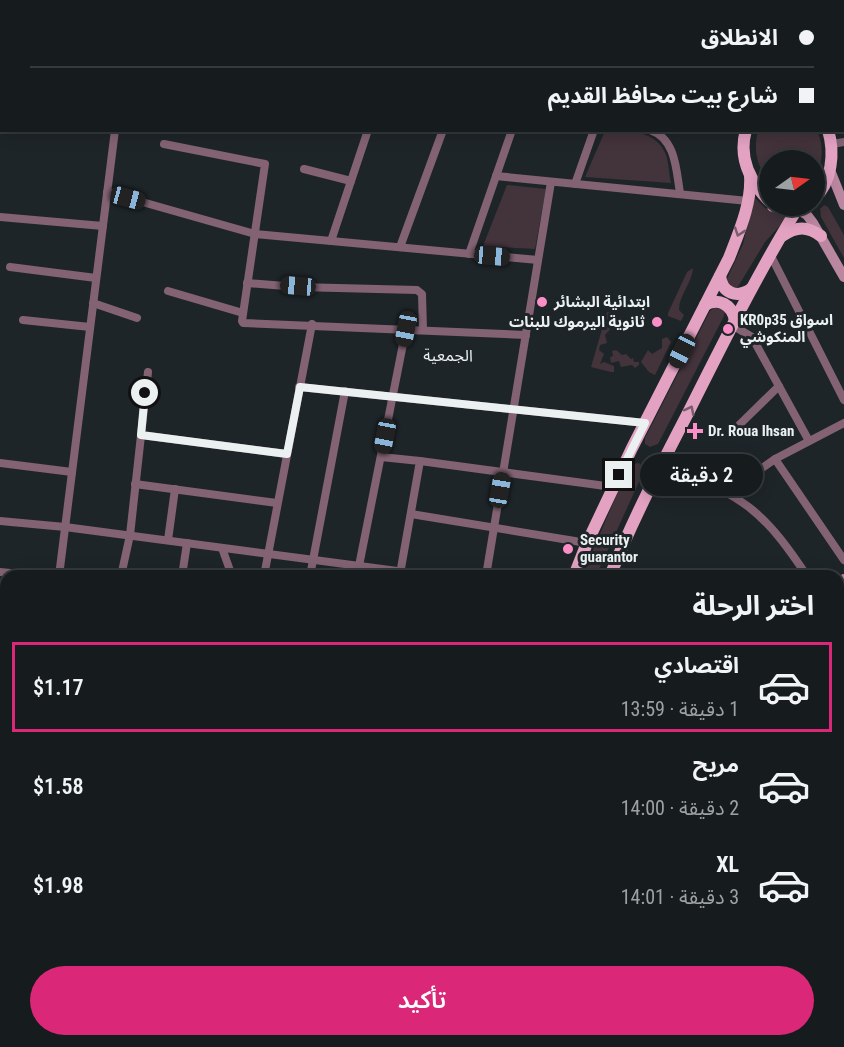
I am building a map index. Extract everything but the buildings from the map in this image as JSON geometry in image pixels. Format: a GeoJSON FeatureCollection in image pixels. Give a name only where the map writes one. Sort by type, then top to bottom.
{"type":"FeatureCollection","features":[{"type":"Feature","properties":{"kind":"main road"},"geometry":{"type":"LineString","coordinates":[[743,133],[744,158],[750,176],[759,190]]}},
{"type":"Feature","properties":{"kind":"main road"},"geometry":{"type":"LineString","coordinates":[[825,182],[838,143]]}},
{"type":"Feature","properties":{"kind":"main road"},"geometry":{"type":"LineString","coordinates":[[830,170],[844,205]]}},
{"type":"Feature","properties":{"kind":"main road"},"geometry":{"type":"LineString","coordinates":[[576,570],[613,487],[720,276],[738,235],[750,188],[750,176]]}},
{"type":"Feature","properties":{"kind":"main road"},"geometry":{"type":"LineString","coordinates":[[612,570],[627,534],[751,289],[779,238],[795,216]]}},
{"type":"Feature","properties":{"kind":"main road"},"geometry":{"type":"LineString","coordinates":[[808,216],[844,277]]}},
{"type":"Feature","properties":{"kind":"main road"},"geometry":{"type":"LineString","coordinates":[[779,238],[793,229],[804,227],[821,236]]}},
{"type":"Feature","properties":{"kind":"main road"},"geometry":{"type":"LineString","coordinates":[[720,276],[723,286],[731,293],[741,294],[751,289]]}},
{"type":"Feature","properties":{"kind":"main road"},"geometry":{"type":"LineString","coordinates":[[705,305],[715,302],[724,303],[732,310],[734,323]]}},
{"type":"Feature","properties":{"kind":"street"},"geometry":{"type":"LineString","coordinates":[[60,570],[115,132]]}},
{"type":"Feature","properties":{"kind":"street"},"geometry":{"type":"LineString","coordinates":[[331,241],[367,132]]}},
{"type":"Feature","properties":{"kind":"street"},"geometry":{"type":"LineString","coordinates":[[400,247],[442,132]]}},
{"type":"Feature","properties":{"kind":"street"},"geometry":{"type":"LineString","coordinates":[[469,254],[511,132]]}},
{"type":"Feature","properties":{"kind":"street"},"geometry":{"type":"LineString","coordinates":[[575,184],[593,132]]}},
{"type":"Feature","properties":{"kind":"street"},"geometry":{"type":"LineString","coordinates":[[655,132],[660,134],[672,151],[680,193]]}},
{"type":"Feature","properties":{"kind":"street"},"geometry":{"type":"LineString","coordinates":[[164,144],[265,164],[243,323],[312,324],[526,335]]}},
{"type":"Feature","properties":{"kind":"street"},"geometry":{"type":"LineString","coordinates":[[304,170],[351,181]]}},
{"type":"Feature","properties":{"kind":"street"},"geometry":{"type":"LineString","coordinates":[[496,176],[747,201]]}},
{"type":"Feature","properties":{"kind":"street"},"geometry":{"type":"LineString","coordinates":[[487,570],[551,182]]}},
{"type":"Feature","properties":{"kind":"street"},"geometry":{"type":"LineString","coordinates":[[107,192],[255,234],[538,260]]}},
{"type":"Feature","properties":{"kind":"street"},"geometry":{"type":"LineString","coordinates":[[0,217],[103,226]]}},
{"type":"Feature","properties":{"kind":"street"},"geometry":{"type":"LineString","coordinates":[[770,254],[844,400]]}},
{"type":"Feature","properties":{"kind":"street"},"geometry":{"type":"LineString","coordinates":[[10,267],[96,278]]}},
{"type":"Feature","properties":{"kind":"street"},"geometry":{"type":"LineString","coordinates":[[247,283],[417,290],[422,294],[423,330]]}},
{"type":"Feature","properties":{"kind":"street"},"geometry":{"type":"LineString","coordinates":[[168,291],[243,313]]}},
{"type":"Feature","properties":{"kind":"street"},"geometry":{"type":"LineString","coordinates":[[93,303],[137,318]]}},
{"type":"Feature","properties":{"kind":"street"},"geometry":{"type":"LineString","coordinates":[[23,320],[90,327]]}},
{"type":"Feature","properties":{"kind":"street"},"geometry":{"type":"LineString","coordinates":[[734,323],[752,338],[809,441]]}},
{"type":"Feature","properties":{"kind":"street"},"geometry":{"type":"LineString","coordinates":[[265,570],[312,324]]}},
{"type":"Feature","properties":{"kind":"street"},"geometry":{"type":"LineString","coordinates":[[358,570],[406,329]]}},
{"type":"Feature","properties":{"kind":"street"},"geometry":{"type":"LineString","coordinates":[[122,570],[130,535],[148,372]]}},
{"type":"Feature","properties":{"kind":"street"},"geometry":{"type":"LineString","coordinates":[[734,430],[779,386]]}},
{"type":"Feature","properties":{"kind":"street"},"geometry":{"type":"LineString","coordinates":[[300,387],[645,423]]}},
{"type":"Feature","properties":{"kind":"street"},"geometry":{"type":"LineString","coordinates":[[311,570],[345,391]]}},
{"type":"Feature","properties":{"kind":"street"},"geometry":{"type":"LineString","coordinates":[[727,493],[774,459],[844,423]]}},
{"type":"Feature","properties":{"kind":"street"},"geometry":{"type":"LineString","coordinates":[[141,435],[287,454]]}},
{"type":"Feature","properties":{"kind":"street"},"geometry":{"type":"LineString","coordinates":[[381,457],[613,487]]}},
{"type":"Feature","properties":{"kind":"street"},"geometry":{"type":"LineString","coordinates":[[774,459],[844,560]]}},
{"type":"Feature","properties":{"kind":"street"},"geometry":{"type":"LineString","coordinates":[[401,570],[420,461]]}},
{"type":"Feature","properties":{"kind":"street"},"geometry":{"type":"LineString","coordinates":[[663,461],[727,493],[751,509],[775,532],[803,570]]}},
{"type":"Feature","properties":{"kind":"street"},"geometry":{"type":"LineString","coordinates":[[0,463],[72,472]]}},
{"type":"Feature","properties":{"kind":"street"},"geometry":{"type":"LineString","coordinates":[[135,484],[277,503]]}},
{"type":"Feature","properties":{"kind":"street"},"geometry":{"type":"LineString","coordinates":[[168,540],[175,489]]}},
{"type":"Feature","properties":{"kind":"street"},"geometry":{"type":"LineString","coordinates":[[411,514],[587,543]]}},
{"type":"Feature","properties":{"kind":"street"},"geometry":{"type":"LineString","coordinates":[[0,521],[130,535],[380,570]]}},
{"type":"Feature","properties":{"kind":"street"},"geometry":{"type":"LineString","coordinates":[[183,570],[186,543]]}},
{"type":"Feature","properties":{"kind":"street"},"geometry":{"type":"LineString","coordinates":[[222,548],[230,570]]}},
{"type":"Feature","properties":{"kind":"shaded area"},"geometry":{"type":"Polygon","coordinates":[[[605,132],[632,132],[649,136],[662,147],[668,162],[671,183],[585,177],[605,132]]]}},
{"type":"Feature","properties":{"kind":"shaded area"},"geometry":{"type":"Polygon","coordinates":[[[758,132],[817,132],[821,143],[822,150],[759,150],[759,163],[757,158],[758,132]]]}},
{"type":"Feature","properties":{"kind":"shaded area"},"geometry":{"type":"Polygon","coordinates":[[[507,185],[546,189],[535,249],[483,246],[507,185]]]}},
{"type":"Feature","properties":{"kind":"shaded area"},"geometry":{"type":"Polygon","coordinates":[[[754,197],[759,202],[759,216],[785,217],[786,219],[765,242],[736,290],[726,281],[743,244],[754,197]]]}},
{"type":"Feature","properties":{"kind":"shaded area"},"geometry":{"type":"Polygon","coordinates":[[[825,206],[828,207],[844,235],[844,258],[821,217],[825,216],[825,206]]]}},
{"type":"Feature","properties":{"kind":"shaded area"},"geometry":{"type":"Polygon","coordinates":[[[693,268],[680,305],[679,310],[684,315],[681,321],[668,316],[668,313],[687,272],[693,268]]]}},
{"type":"Feature","properties":{"kind":"shaded area"},"geometry":{"type":"Polygon","coordinates":[[[716,306],[725,311],[724,316],[658,444],[650,447],[645,444],[645,438],[710,311],[716,306]]]}},
{"type":"Feature","properties":{"kind":"shaded area"},"geometry":{"type":"Polygon","coordinates":[[[607,312],[613,313],[615,317],[611,323],[612,327],[605,335],[607,343],[600,345],[599,350],[604,354],[600,364],[604,362],[614,366],[614,372],[591,367],[607,312]]]}},
{"type":"Feature","properties":{"kind":"shaded area"},"geometry":{"type":"Polygon","coordinates":[[[667,337],[671,342],[655,375],[649,372],[641,362],[648,350],[652,354],[662,348],[662,339],[667,337]]]}},
{"type":"Feature","properties":{"kind":"shaded area"},"geometry":{"type":"Polygon","coordinates":[[[616,350],[622,355],[626,354],[631,359],[633,358],[634,362],[639,362],[639,365],[635,368],[632,365],[621,367],[619,361],[611,363],[612,351],[616,350]]]}},
{"type":"Feature","properties":{"kind":"shaded area"},"geometry":{"type":"Polygon","coordinates":[[[639,463],[643,468],[643,473],[599,570],[585,570],[628,468],[632,464],[639,463]]]}},
{"type":"Feature","properties":{"kind":"place","name":"ابتدائية البشائر"},"geometry":{"type":"Point","coordinates":[542,302]}},
{"type":"Feature","properties":{"kind":"place","name":"ثانوية اليرموك للبنات"},"geometry":{"type":"Point","coordinates":[657,322]}},
{"type":"Feature","properties":{"kind":"place","name":"KR0p35 اسواق المنكوشي"},"geometry":{"type":"Point","coordinates":[728,329]}},
{"type":"Feature","properties":{"kind":"place","name":"Dr. Roua Ihsan"},"geometry":{"type":"Point","coordinates":[695,431]}},
{"type":"Feature","properties":{"kind":"place","name":"Security guarantor"},"geometry":{"type":"Point","coordinates":[568,549]}},
{"type":"Feature","properties":{"kind":"district","name":"الجمعية"},"geometry":{"type":"Point","coordinates":[448,355]}},
{"type":"Feature","properties":{"kind":"route"},"geometry":{"type":"LineString","coordinates":[[145,393],[141,435],[287,454],[300,387],[645,423],[619,475]]}}]}
